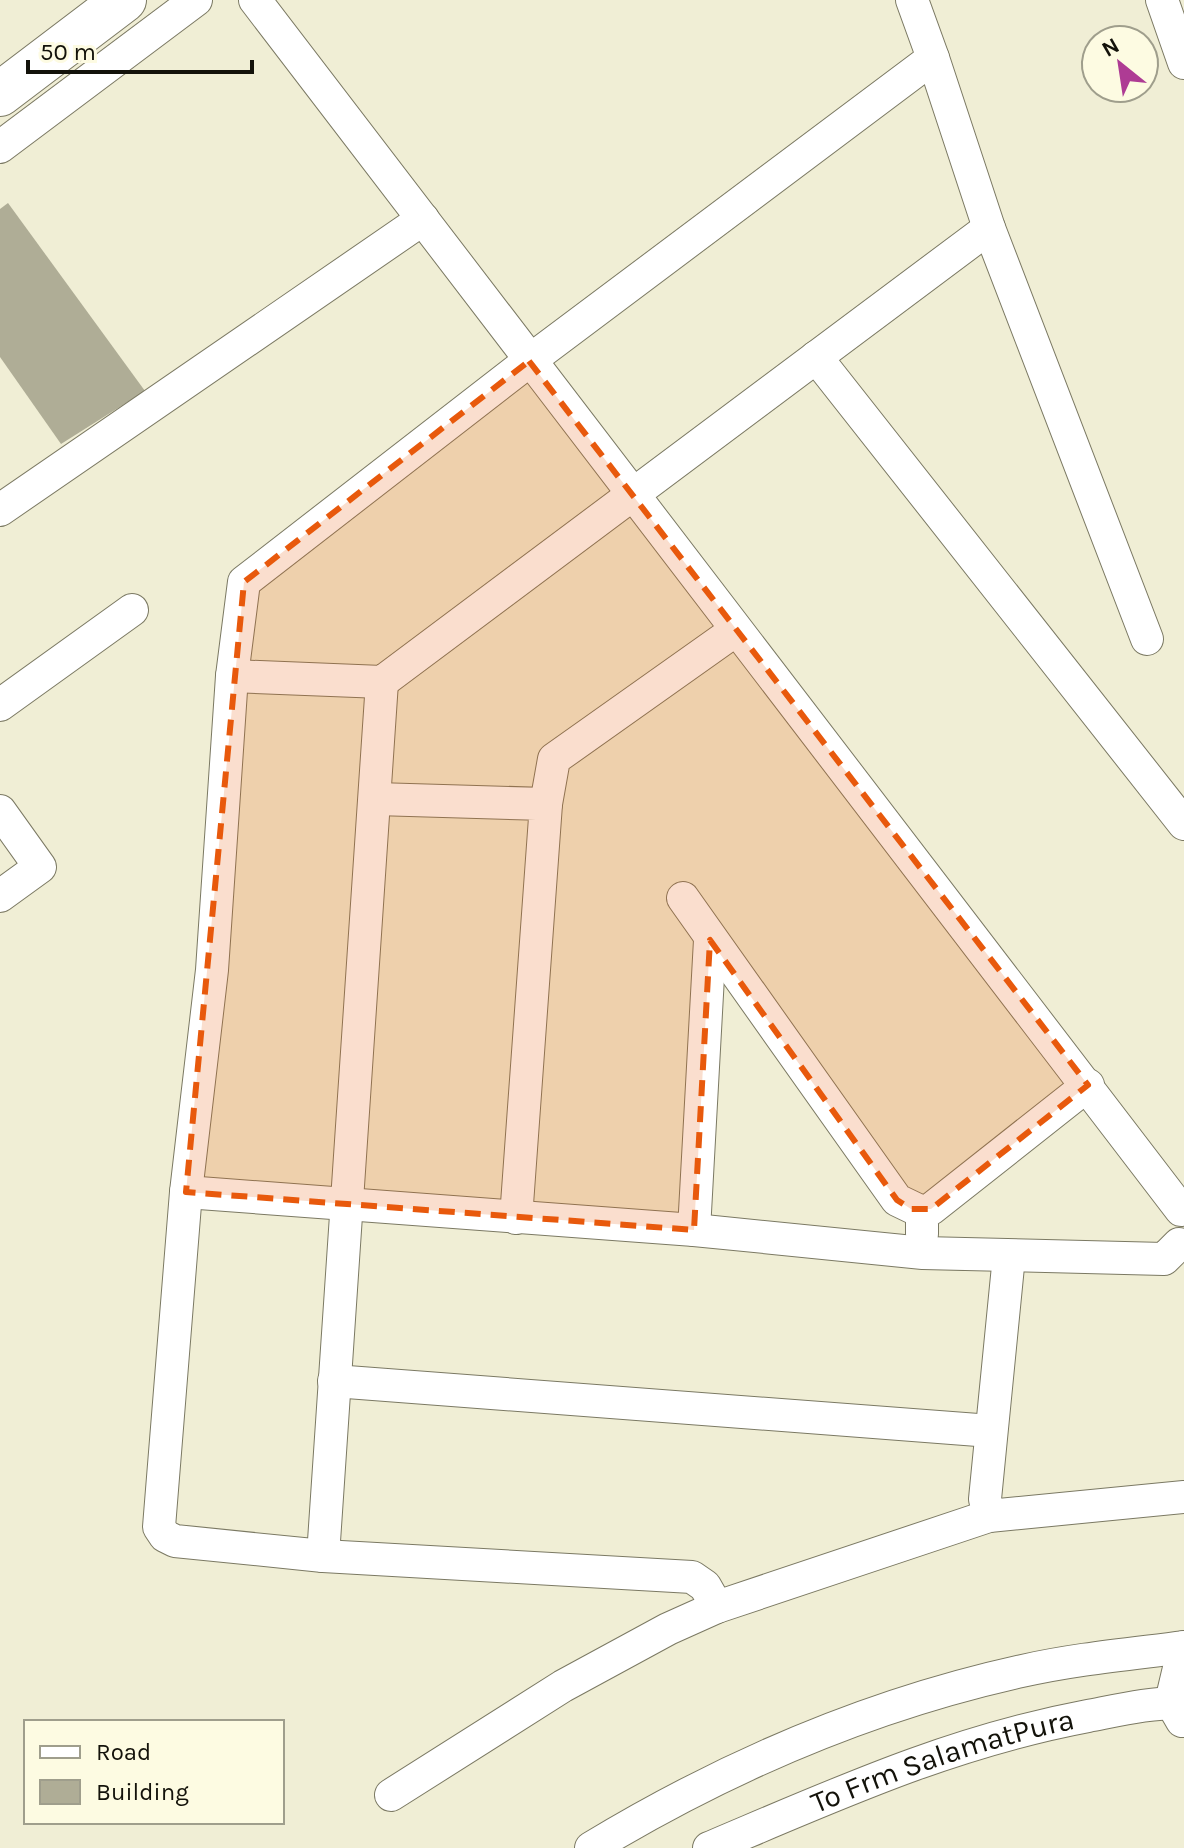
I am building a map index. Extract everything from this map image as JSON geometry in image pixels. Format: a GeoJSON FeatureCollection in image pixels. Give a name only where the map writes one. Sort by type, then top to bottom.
{"type":"FeatureCollection","features":[{"type":"Feature","properties":{"kind":"highway"},"geometry":{"type":"LineString","coordinates":[[0,94],[124,0]]}},
{"type":"Feature","properties":{"kind":"street"},"geometry":{"type":"LineString","coordinates":[[0,147],[196,0]]}},
{"type":"Feature","properties":{"kind":"street"},"geometry":{"type":"LineString","coordinates":[[186,1192],[694,1230],[923,1253],[1164,1259],[1182,1246],[1173,1227],[1182,1209],[1172,1176],[1088,1085],[529,361],[255,0]]}},
{"type":"Feature","properties":{"kind":"street"},"geometry":{"type":"LineString","coordinates":[[912,0],[989,228],[1147,639]]}},
{"type":"Feature","properties":{"kind":"street"},"geometry":{"type":"LineString","coordinates":[[1162,0],[1184,63]]}},
{"type":"Feature","properties":{"kind":"street"},"geometry":{"type":"LineString","coordinates":[[717,1607],[705,1586],[692,1577],[323,1556],[175,1541],[159,1527],[186,1192],[212,970],[232,676],[244,582],[529,361],[933,58]]}},
{"type":"Feature","properties":{"kind":"street"},"geometry":{"type":"LineString","coordinates":[[0,510],[423,219]]}},
{"type":"Feature","properties":{"kind":"street"},"geometry":{"type":"LineString","coordinates":[[232,676],[382,682],[989,228]]}},
{"type":"Feature","properties":{"kind":"street"},"geometry":{"type":"LineString","coordinates":[[816,357],[1184,824]]}},
{"type":"Feature","properties":{"kind":"street"},"geometry":{"type":"LineString","coordinates":[[0,705],[132,610]]}},
{"type":"Feature","properties":{"kind":"street"},"geometry":{"type":"LineString","coordinates":[[516,1218],[546,804],[554,759],[736,630]]}},
{"type":"Feature","properties":{"kind":"street"},"geometry":{"type":"LineString","coordinates":[[323,1556],[382,682]]}},
{"type":"Feature","properties":{"kind":"street"},"geometry":{"type":"LineString","coordinates":[[376,799],[546,804]]}},
{"type":"Feature","properties":{"kind":"street"},"geometry":{"type":"LineString","coordinates":[[0,811],[40,867],[0,896]]}},
{"type":"Feature","properties":{"kind":"street"},"geometry":{"type":"LineString","coordinates":[[683,898],[897,1200],[922,1212]]}},
{"type":"Feature","properties":{"kind":"street"},"geometry":{"type":"LineString","coordinates":[[694,1230],[710,940]]}},
{"type":"Feature","properties":{"kind":"street"},"geometry":{"type":"LineString","coordinates":[[922,1212],[943,1200],[1088,1085]]}},
{"type":"Feature","properties":{"kind":"street"},"geometry":{"type":"LineString","coordinates":[[922,1212],[923,1253]]}},
{"type":"Feature","properties":{"kind":"street"},"geometry":{"type":"LineString","coordinates":[[989,1516],[985,1499],[1009,1256]]}},
{"type":"Feature","properties":{"kind":"street"},"geometry":{"type":"LineString","coordinates":[[334,1381],[991,1431]]}},
{"type":"Feature","properties":{"kind":"street"},"geometry":{"type":"LineString","coordinates":[[391,1795],[563,1686],[668,1629],[717,1607],[989,1516],[1184,1497]]}},
{"type":"Feature","properties":{"kind":"street"},"geometry":{"type":"LineString","coordinates":[[591,1848],[669,1801],[737,1768],[880,1711],[1024,1671],[1184,1647],[1180,1710]]}},
{"type":"Feature","properties":{"kind":"street","name":"To Frm SalamatPura"},"geometry":{"type":"LineString","coordinates":[[709,1848],[911,1763],[999,1735],[1180,1710]]}},
{"type":"Feature","properties":{"kind":"highlighted area"},"geometry":{"type":"Polygon","coordinates":[[[529,361],[1088,1085],[931,1209],[911,1209],[897,1200],[710,940],[694,1230],[186,1192],[244,582],[529,361]]]}},
{"type":"Feature","properties":{"kind":"building"},"geometry":{"type":"Polygon","coordinates":[[[8,203],[145,391],[61,444],[0,357],[0,209],[8,203]]]}}]}
